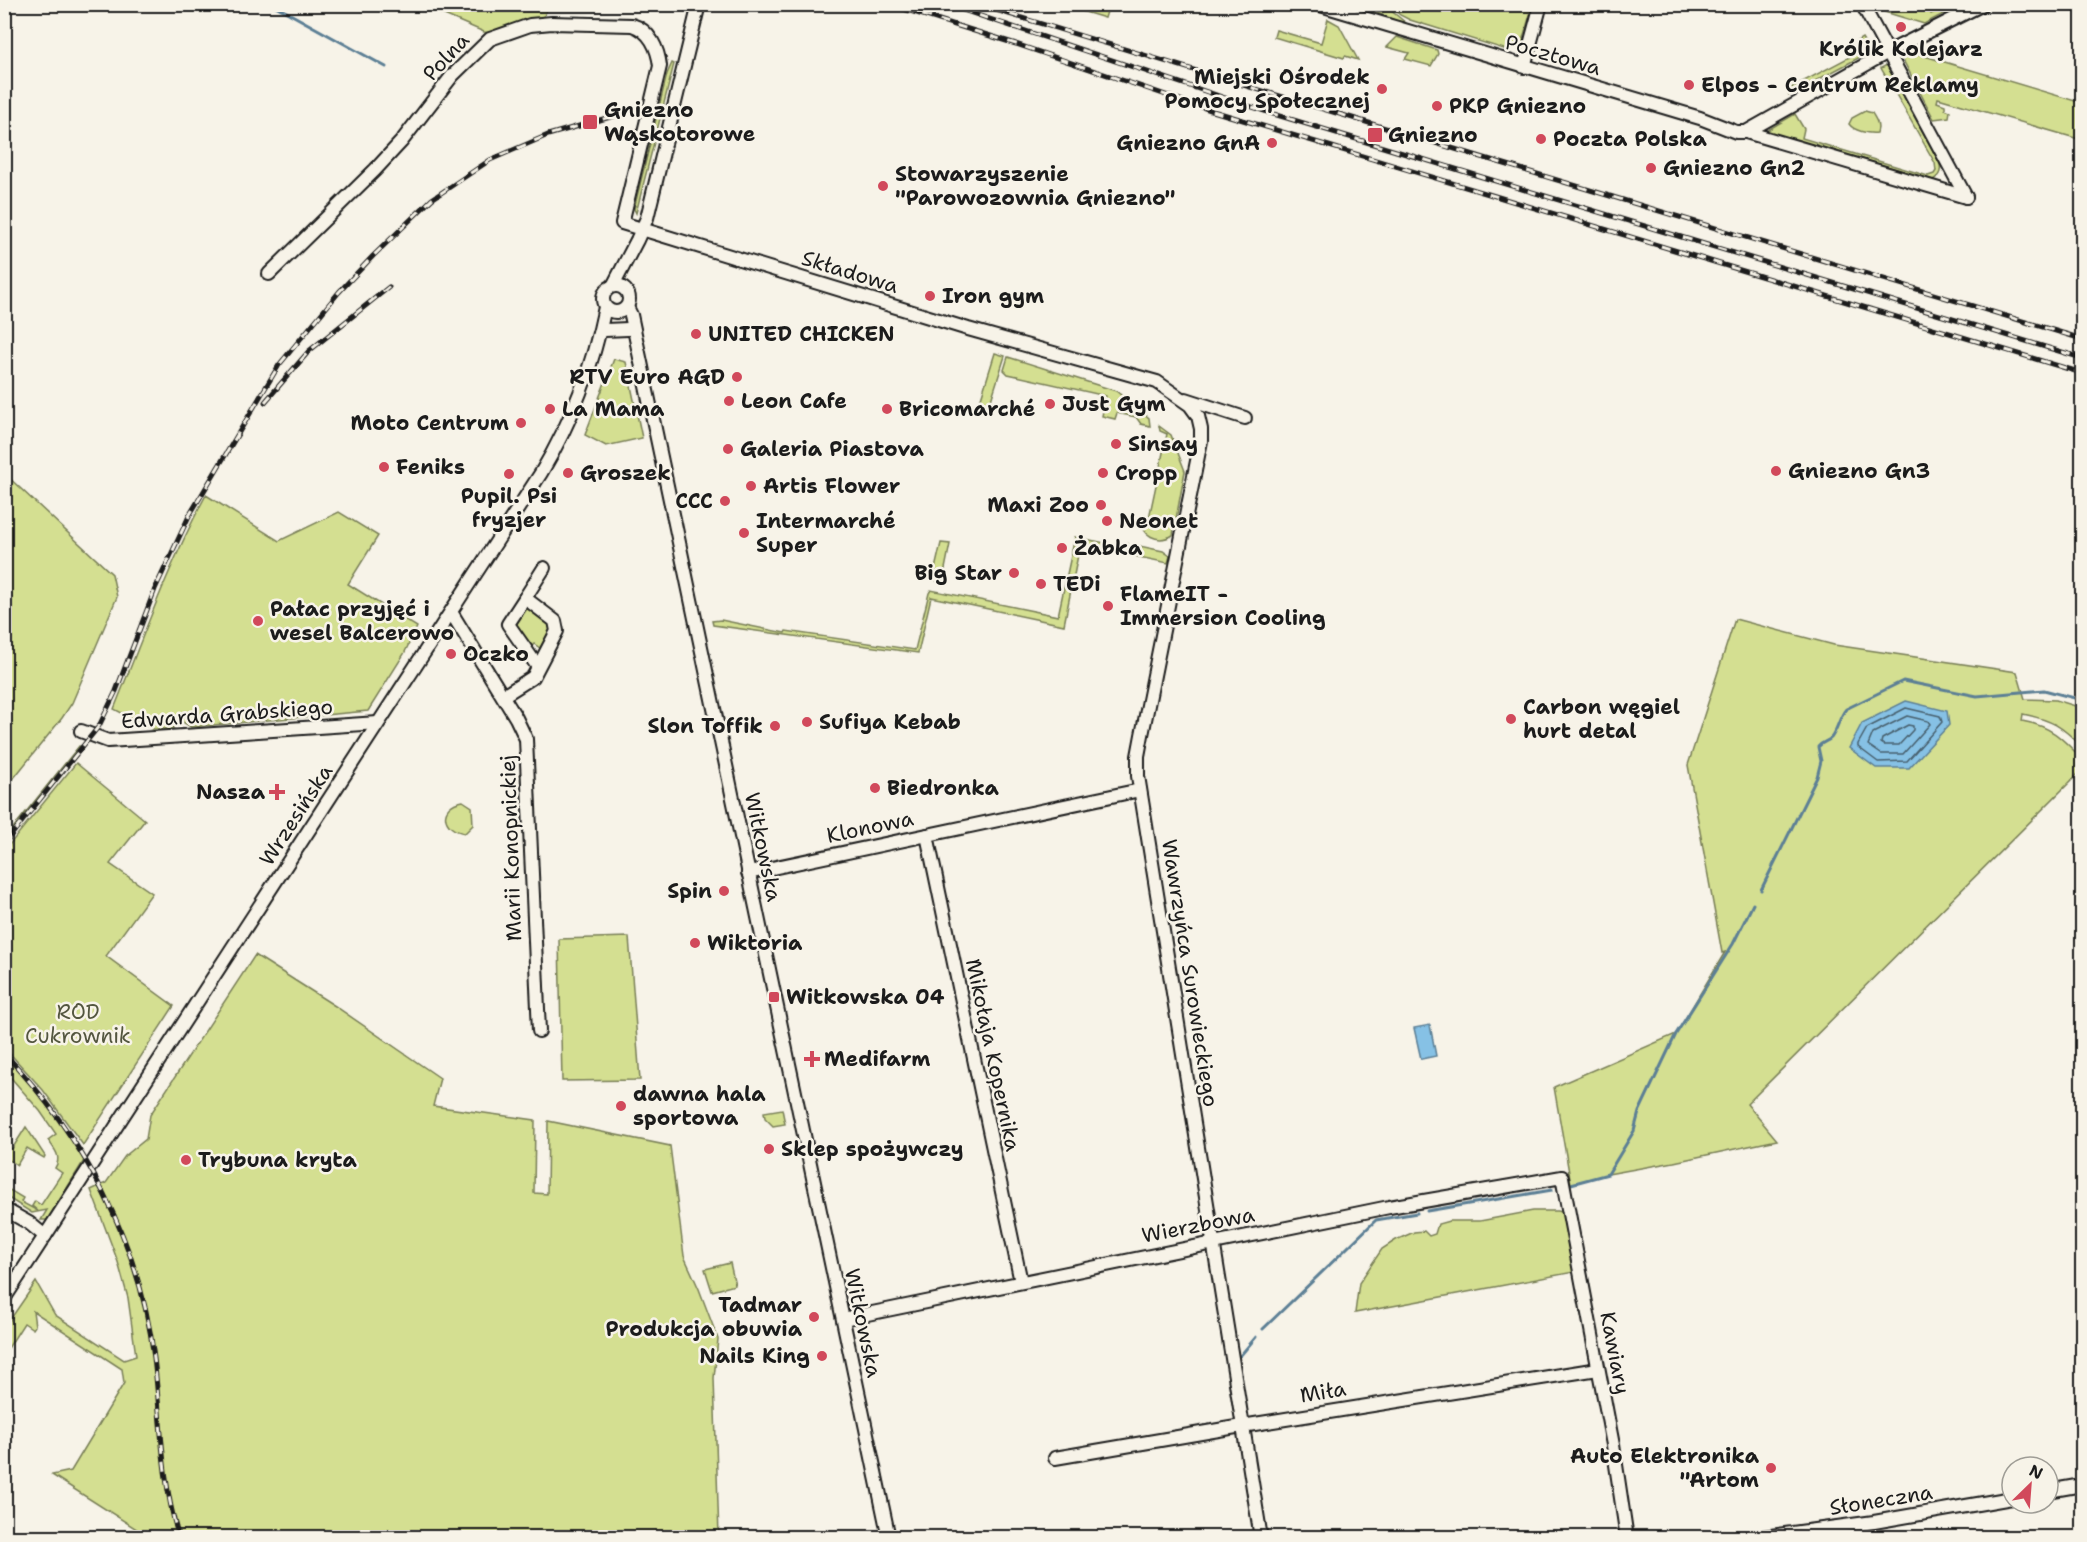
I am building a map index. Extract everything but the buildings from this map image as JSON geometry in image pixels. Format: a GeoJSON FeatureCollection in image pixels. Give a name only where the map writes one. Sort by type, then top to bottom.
{"type":"FeatureCollection","features":[{"type":"Feature","properties":{"kind":"street","name":"Pocztowa"},"geometry":{"type":"LineString","coordinates":[[1317,4],[1347,9],[1524,67],[1700,118],[1736,132],[1746,132],[1966,197],[1862,4]]}},
{"type":"Feature","properties":{"kind":"street"},"geometry":{"type":"LineString","coordinates":[[1524,67],[1541,4]]}},
{"type":"Feature","properties":{"kind":"street"},"geometry":{"type":"LineString","coordinates":[[1746,132],[1888,52],[1983,4]]}},
{"type":"Feature","properties":{"kind":"street"},"geometry":{"type":"LineString","coordinates":[[616,309],[629,300],[628,294],[618,287],[626,260],[647,218],[698,10]]}},
{"type":"Feature","properties":{"kind":"street","name":"Polna"},"geometry":{"type":"LineString","coordinates":[[269,274],[375,170],[401,142],[452,76],[489,39],[530,26],[552,23],[632,26],[644,29],[652,41],[659,59],[659,74],[622,223],[642,230]]}},
{"type":"Feature","properties":{"kind":"street","name":"Składowa"},"geometry":{"type":"LineString","coordinates":[[642,230],[701,246],[968,329],[1156,382],[1190,405],[1200,423]]}},
{"type":"Feature","properties":{"kind":"street","name":"Wrzesińska"},"geometry":{"type":"LineString","coordinates":[[4,1299],[553,453],[578,398],[602,335],[616,309],[603,297],[604,293],[618,287]]}},
{"type":"Feature","properties":{"kind":"street","name":"Witkowska"},"geometry":{"type":"LineString","coordinates":[[616,309],[636,341]]}},
{"type":"Feature","properties":{"kind":"street","name":"Witkowska"},"geometry":{"type":"LineString","coordinates":[[616,309],[632,315],[889,1538]]}},
{"type":"Feature","properties":{"kind":"street"},"geometry":{"type":"LineString","coordinates":[[602,335],[628,329]]}},
{"type":"Feature","properties":{"kind":"street","name":"Składowa"},"geometry":{"type":"LineString","coordinates":[[1180,398],[1245,418]]}},
{"type":"Feature","properties":{"kind":"street"},"geometry":{"type":"LineString","coordinates":[[1200,423],[1228,413]]}},
{"type":"Feature","properties":{"kind":"street","name":"Wawrzyńca Surowieckiego"},"geometry":{"type":"LineString","coordinates":[[1200,423],[1199,452],[1138,756],[1138,776],[1261,1538]]}},
{"type":"Feature","properties":{"kind":"street"},"geometry":{"type":"LineString","coordinates":[[538,667],[508,624],[544,568]]}},
{"type":"Feature","properties":{"kind":"street"},"geometry":{"type":"LineString","coordinates":[[503,696],[532,677],[556,631],[555,621],[525,598]]}},
{"type":"Feature","properties":{"kind":"street","name":"Marii Konopnickiej"},"geometry":{"type":"LineString","coordinates":[[451,612],[503,696],[526,740],[539,1031]]}},
{"type":"Feature","properties":{"kind":"street","name":"Edwarda Grabskiego"},"geometry":{"type":"LineString","coordinates":[[81,731],[108,741],[378,723]]}},
{"type":"Feature","properties":{"kind":"street","name":"Klonowa"},"geometry":{"type":"LineString","coordinates":[[748,873],[1140,790]]}},
{"type":"Feature","properties":{"kind":"street","name":"Mikołaja Kopernika"},"geometry":{"type":"LineString","coordinates":[[927,835],[1021,1282]]}},
{"type":"Feature","properties":{"kind":"street","name":"Wierzbowa"},"geometry":{"type":"LineString","coordinates":[[843,1319],[1389,1207],[1563,1177]]}},
{"type":"Feature","properties":{"kind":"street","name":"Kawiary"},"geometry":{"type":"LineString","coordinates":[[1563,1177],[1613,1446],[1627,1538]]}},
{"type":"Feature","properties":{"kind":"street"},"geometry":{"type":"LineString","coordinates":[[4,1209],[45,1236]]}},
{"type":"Feature","properties":{"kind":"street","name":"Miła"},"geometry":{"type":"LineString","coordinates":[[1055,1458],[1598,1369]]}},
{"type":"Feature","properties":{"kind":"street"},"geometry":{"type":"LineString","coordinates":[[2060,1489],[2082,1485]]}},
{"type":"Feature","properties":{"kind":"street","name":"Słoneczna"},"geometry":{"type":"LineString","coordinates":[[1755,1538],[1874,1522],[2000,1500]]}},
{"type":"Feature","properties":{"kind":"green space"},"geometry":{"type":"Polygon","coordinates":[[[1079,4],[1109,5],[1105,18],[1078,10],[1079,4]]]}},
{"type":"Feature","properties":{"kind":"green space"},"geometry":{"type":"Polygon","coordinates":[[[421,5],[549,5],[544,16],[494,33],[484,32],[421,5]]]}},
{"type":"Feature","properties":{"kind":"green space"},"geometry":{"type":"Polygon","coordinates":[[[1362,5],[1384,5],[1411,27],[1366,8],[1362,5]]]}},
{"type":"Feature","properties":{"kind":"green space"},"geometry":{"type":"Polygon","coordinates":[[[1389,5],[1533,5],[1523,38],[1527,38],[1524,47],[1512,44],[1507,50],[1410,20],[1389,5]]]}},
{"type":"Feature","properties":{"kind":"green space"},"geometry":{"type":"Polygon","coordinates":[[[1881,5],[1926,5],[1931,14],[1950,5],[1961,5],[1924,24],[1885,12],[1881,5]]]}},
{"type":"Feature","properties":{"kind":"green space"},"geometry":{"type":"Polygon","coordinates":[[[1328,19],[1339,25],[1358,60],[1274,37],[1276,30],[1321,43],[1328,19]]]}},
{"type":"Feature","properties":{"kind":"green space"},"geometry":{"type":"Polygon","coordinates":[[[1397,37],[1437,50],[1438,54],[1431,66],[1405,59],[1409,53],[1387,47],[1397,37]]]}},
{"type":"Feature","properties":{"kind":"green space"},"geometry":{"type":"Polygon","coordinates":[[[1862,38],[1865,43],[1864,55],[1789,95],[1787,90],[1861,51],[1857,41],[1862,38]]]}},
{"type":"Feature","properties":{"kind":"green space"},"geometry":{"type":"Polygon","coordinates":[[[1911,52],[2082,103],[2082,140],[1938,98],[1937,102],[1945,105],[1945,109],[1950,111],[1949,117],[1934,119],[1903,60],[1906,54],[1911,52]]]}},
{"type":"Feature","properties":{"kind":"green space"},"geometry":{"type":"Polygon","coordinates":[[[672,63],[674,64],[636,213],[634,209],[667,74],[672,63]]]}},
{"type":"Feature","properties":{"kind":"green space"},"geometry":{"type":"Polygon","coordinates":[[[1887,65],[1939,162],[1940,172],[1933,180],[1766,131],[1795,114],[1804,129],[1802,138],[1928,176],[1934,174],[1935,163],[1881,68],[1887,65]]]}},
{"type":"Feature","properties":{"kind":"green space"},"geometry":{"type":"Polygon","coordinates":[[[1865,111],[1872,113],[1875,118],[1878,125],[1877,133],[1861,132],[1849,124],[1852,118],[1865,111]]]}},
{"type":"Feature","properties":{"kind":"green space"},"geometry":{"type":"Polygon","coordinates":[[[995,353],[1005,356],[987,413],[977,411],[995,353]]]}},
{"type":"Feature","properties":{"kind":"green space"},"geometry":{"type":"Polygon","coordinates":[[[1008,357],[1116,391],[1149,418],[1150,426],[1141,424],[1136,417],[1117,413],[1115,419],[1102,416],[1106,396],[1008,374],[1004,370],[1008,357]]]}},
{"type":"Feature","properties":{"kind":"green space"},"geometry":{"type":"Polygon","coordinates":[[[614,359],[626,362],[642,438],[606,446],[585,435],[614,359]]]}},
{"type":"Feature","properties":{"kind":"green space"},"geometry":{"type":"Polygon","coordinates":[[[1159,426],[1171,435],[1185,471],[1173,535],[1162,539],[1147,533],[1142,524],[1142,517],[1149,518],[1167,434],[1160,431],[1159,426]]]}},
{"type":"Feature","properties":{"kind":"green space"},"geometry":{"type":"Polygon","coordinates":[[[5,474],[112,574],[117,597],[72,703],[5,789],[5,474]]]}},
{"type":"Feature","properties":{"kind":"green space"},"geometry":{"type":"Polygon","coordinates":[[[206,495],[279,541],[339,512],[378,536],[348,584],[417,627],[404,654],[368,711],[191,727],[181,721],[172,729],[152,729],[114,709],[168,574],[206,495]]]}},
{"type":"Feature","properties":{"kind":"green space"},"geometry":{"type":"Polygon","coordinates":[[[1075,537],[1125,547],[1128,543],[1127,548],[1133,550],[1135,545],[1163,551],[1170,556],[1168,563],[1080,545],[1064,625],[931,597],[918,653],[713,625],[712,621],[721,620],[785,633],[786,631],[915,650],[931,590],[1058,616],[1075,537]]]}},
{"type":"Feature","properties":{"kind":"green space"},"geometry":{"type":"Polygon","coordinates":[[[941,543],[950,544],[942,584],[935,580],[934,573],[941,543]]]}},
{"type":"Feature","properties":{"kind":"green space"},"geometry":{"type":"Polygon","coordinates":[[[526,605],[550,624],[550,631],[540,648],[534,644],[532,646],[514,623],[526,605]]]}},
{"type":"Feature","properties":{"kind":"green space"},"geometry":{"type":"Polygon","coordinates":[[[1735,619],[1834,645],[2017,672],[2025,699],[2056,700],[2082,708],[2082,747],[2062,729],[2049,722],[2023,714],[2022,721],[2041,726],[2062,739],[2082,759],[2082,770],[1747,1104],[1777,1140],[1608,1174],[1571,1184],[1554,1087],[1676,1034],[1725,952],[1722,953],[1688,765],[1735,619]]]}},
{"type":"Feature","properties":{"kind":"green space"},"geometry":{"type":"Polygon","coordinates":[[[79,746],[84,747],[5,844],[5,838],[79,746]]]}},
{"type":"Feature","properties":{"kind":"green space","name":"ROD Cukrownik"},"geometry":{"type":"Polygon","coordinates":[[[76,763],[145,820],[110,864],[152,893],[106,956],[174,1006],[83,1145],[43,1090],[4,1047],[5,850],[76,763]]]}},
{"type":"Feature","properties":{"kind":"green space"},"geometry":{"type":"Polygon","coordinates":[[[463,801],[472,807],[473,825],[465,833],[451,827],[446,817],[449,807],[463,801]]]}},
{"type":"Feature","properties":{"kind":"green space"},"geometry":{"type":"Polygon","coordinates":[[[629,937],[640,1080],[562,1081],[559,939],[629,937]]]}},
{"type":"Feature","properties":{"kind":"green space"},"geometry":{"type":"Polygon","coordinates":[[[255,955],[335,1006],[440,1078],[433,1106],[535,1120],[534,1193],[547,1194],[548,1121],[670,1146],[684,1256],[718,1339],[714,1378],[719,1537],[149,1537],[52,1475],[71,1471],[124,1383],[122,1369],[33,1311],[35,1326],[33,1329],[24,1323],[5,1353],[5,1327],[36,1282],[55,1315],[124,1360],[136,1356],[128,1298],[118,1262],[91,1190],[106,1183],[125,1156],[146,1139],[150,1115],[255,955]]]}},
{"type":"Feature","properties":{"kind":"green space"},"geometry":{"type":"Polygon","coordinates":[[[5,1053],[53,1108],[85,1159],[47,1220],[41,1220],[47,1210],[32,1213],[5,1196],[5,1185],[6,1188],[23,1198],[21,1202],[38,1211],[32,1206],[35,1201],[41,1205],[62,1173],[55,1168],[58,1157],[48,1140],[56,1134],[40,1111],[5,1071],[5,1053]]]}},
{"type":"Feature","properties":{"kind":"green space"},"geometry":{"type":"Polygon","coordinates":[[[782,1109],[785,1124],[773,1126],[765,1118],[764,1112],[782,1109]]]}},
{"type":"Feature","properties":{"kind":"green space"},"geometry":{"type":"Polygon","coordinates":[[[26,1127],[45,1156],[44,1158],[27,1148],[17,1165],[5,1157],[5,1145],[12,1149],[26,1127]]]}},
{"type":"Feature","properties":{"kind":"green space"},"geometry":{"type":"Polygon","coordinates":[[[1533,1211],[1565,1213],[1574,1272],[1355,1313],[1359,1283],[1382,1249],[1396,1240],[1414,1232],[1424,1231],[1429,1236],[1435,1234],[1438,1224],[1449,1221],[1480,1221],[1533,1211]]]}},
{"type":"Feature","properties":{"kind":"green space"},"geometry":{"type":"Polygon","coordinates":[[[730,1263],[735,1285],[712,1291],[705,1269],[730,1263]]]}},
{"type":"Feature","properties":{"kind":"water"},"geometry":{"type":"Polygon","coordinates":[[[1906,701],[1947,711],[1949,725],[1909,768],[1876,768],[1849,748],[1862,723],[1906,701]]]}},
{"type":"Feature","properties":{"kind":"water"},"geometry":{"type":"Polygon","coordinates":[[[1430,1025],[1436,1056],[1421,1059],[1414,1028],[1430,1025]]]}},
{"type":"Feature","properties":{"kind":"waterway"},"geometry":{"type":"LineString","coordinates":[[272,4],[386,67]]}},
{"type":"Feature","properties":{"kind":"waterway"},"geometry":{"type":"LineString","coordinates":[[1761,890],[1817,777],[1821,761],[1818,747],[1831,738],[1846,709],[1903,681],[1977,696],[2044,690],[2082,700]]}},
{"type":"Feature","properties":{"kind":"waterway"},"geometry":{"type":"LineString","coordinates":[[1571,1184],[1608,1174],[1634,1131],[1639,1112],[1676,1034],[1733,944],[1753,904]]}},
{"type":"Feature","properties":{"kind":"waterway"},"geometry":{"type":"LineString","coordinates":[[1427,1211],[1552,1190]]}},
{"type":"Feature","properties":{"kind":"waterway"},"geometry":{"type":"LineString","coordinates":[[1263,1329],[1376,1220],[1417,1213]]}},
{"type":"Feature","properties":{"kind":"waterway"},"geometry":{"type":"LineString","coordinates":[[1240,1356],[1256,1337]]}},
{"type":"Feature","properties":{"kind":"railway"},"geometry":{"type":"LineString","coordinates":[[888,4],[1016,44],[1213,111],[2082,373]]}},
{"type":"Feature","properties":{"kind":"railway"},"geometry":{"type":"LineString","coordinates":[[945,4],[1267,112],[2082,358]]}},
{"type":"Feature","properties":{"kind":"railway"},"geometry":{"type":"LineString","coordinates":[[976,4],[2082,339]]}},
{"type":"Feature","properties":{"kind":"railway"},"geometry":{"type":"LineString","coordinates":[[4,844],[99,726],[116,691],[155,589],[189,516],[279,365],[339,292],[432,199],[490,160],[548,135],[624,113]]}},
{"type":"Feature","properties":{"kind":"railway"},"geometry":{"type":"LineString","coordinates":[[265,402],[309,351],[389,287]]}},
{"type":"Feature","properties":{"kind":"railway"},"geometry":{"type":"LineString","coordinates":[[4,1053],[33,1085],[83,1156],[104,1194],[136,1273],[147,1315],[154,1358],[168,1494],[179,1538]]}},
{"type":"Feature","properties":{"kind":"place","name":"Królik Kolejarz"},"geometry":{"type":"Point","coordinates":[1901,27]}},
{"type":"Feature","properties":{"kind":"place","name":"Elpos - Centrum Reklamy"},"geometry":{"type":"Point","coordinates":[1689,85]}},
{"type":"Feature","properties":{"kind":"place","name":"Miejski Ośrodek Pomocy Społecznej"},"geometry":{"type":"Point","coordinates":[1382,89]}},
{"type":"Feature","properties":{"kind":"place","name":"PKP Gniezno"},"geometry":{"type":"Point","coordinates":[1437,106]}},
{"type":"Feature","properties":{"kind":"place","name":"Gniezno Wąskotorowe"},"geometry":{"type":"Point","coordinates":[590,122]}},
{"type":"Feature","properties":{"kind":"place","name":"Gniezno"},"geometry":{"type":"Point","coordinates":[1375,135]}},
{"type":"Feature","properties":{"kind":"place","name":"Poczta Polska"},"geometry":{"type":"Point","coordinates":[1541,139]}},
{"type":"Feature","properties":{"kind":"place","name":"Gniezno GnA"},"geometry":{"type":"Point","coordinates":[1272,143]}},
{"type":"Feature","properties":{"kind":"place","name":"Gniezno Gn2"},"geometry":{"type":"Point","coordinates":[1651,168]}},
{"type":"Feature","properties":{"kind":"place","name":"Stowarzyszenie \"Parowozownia Gniezno\""},"geometry":{"type":"Point","coordinates":[883,186]}},
{"type":"Feature","properties":{"kind":"place","name":"Iron gym"},"geometry":{"type":"Point","coordinates":[930,296]}},
{"type":"Feature","properties":{"kind":"place","name":"UNITED CHICKEN"},"geometry":{"type":"Point","coordinates":[696,334]}},
{"type":"Feature","properties":{"kind":"place","name":"RTV Euro AGD"},"geometry":{"type":"Point","coordinates":[737,377]}},
{"type":"Feature","properties":{"kind":"place","name":"Leon Cafe"},"geometry":{"type":"Point","coordinates":[729,401]}},
{"type":"Feature","properties":{"kind":"place","name":"Just Gym"},"geometry":{"type":"Point","coordinates":[1050,404]}},
{"type":"Feature","properties":{"kind":"place","name":"La Mama"},"geometry":{"type":"Point","coordinates":[550,409]}},
{"type":"Feature","properties":{"kind":"place","name":"Bricomarché"},"geometry":{"type":"Point","coordinates":[887,409]}},
{"type":"Feature","properties":{"kind":"place","name":"Moto Centrum"},"geometry":{"type":"Point","coordinates":[521,423]}},
{"type":"Feature","properties":{"kind":"place","name":"Sinsay"},"geometry":{"type":"Point","coordinates":[1116,444]}},
{"type":"Feature","properties":{"kind":"place","name":"Galeria Piastova"},"geometry":{"type":"Point","coordinates":[728,449]}},
{"type":"Feature","properties":{"kind":"place","name":"Feniks"},"geometry":{"type":"Point","coordinates":[384,467]}},
{"type":"Feature","properties":{"kind":"place","name":"Gniezno Gn3"},"geometry":{"type":"Point","coordinates":[1776,471]}},
{"type":"Feature","properties":{"kind":"place","name":"Groszek"},"geometry":{"type":"Point","coordinates":[568,473]}},
{"type":"Feature","properties":{"kind":"place","name":"Cropp"},"geometry":{"type":"Point","coordinates":[1103,473]}},
{"type":"Feature","properties":{"kind":"place","name":"Pupil. Psi fryzjer"},"geometry":{"type":"Point","coordinates":[509,474]}},
{"type":"Feature","properties":{"kind":"place","name":"Artis Flower"},"geometry":{"type":"Point","coordinates":[751,486]}},
{"type":"Feature","properties":{"kind":"place","name":"CCC"},"geometry":{"type":"Point","coordinates":[725,501]}},
{"type":"Feature","properties":{"kind":"place","name":"Maxi Zoo"},"geometry":{"type":"Point","coordinates":[1101,505]}},
{"type":"Feature","properties":{"kind":"place","name":"Neonet"},"geometry":{"type":"Point","coordinates":[1107,521]}},
{"type":"Feature","properties":{"kind":"place","name":"Intermarché Super"},"geometry":{"type":"Point","coordinates":[744,533]}},
{"type":"Feature","properties":{"kind":"place","name":"Żabka"},"geometry":{"type":"Point","coordinates":[1062,548]}},
{"type":"Feature","properties":{"kind":"place","name":"Big Star"},"geometry":{"type":"Point","coordinates":[1014,573]}},
{"type":"Feature","properties":{"kind":"place","name":"TEDi"},"geometry":{"type":"Point","coordinates":[1041,584]}},
{"type":"Feature","properties":{"kind":"place","name":"FlameIT - Immersion Cooling"},"geometry":{"type":"Point","coordinates":[1108,606]}},
{"type":"Feature","properties":{"kind":"place","name":"Pałac przyjęć i wesel Balcerowo"},"geometry":{"type":"Point","coordinates":[258,621]}},
{"type":"Feature","properties":{"kind":"place","name":"Oczko"},"geometry":{"type":"Point","coordinates":[451,654]}},
{"type":"Feature","properties":{"kind":"place","name":"Carbon węgiel hurt detal"},"geometry":{"type":"Point","coordinates":[1511,719]}},
{"type":"Feature","properties":{"kind":"place","name":"Sufiya Kebab"},"geometry":{"type":"Point","coordinates":[807,722]}},
{"type":"Feature","properties":{"kind":"place","name":"Slon Toffik"},"geometry":{"type":"Point","coordinates":[775,726]}},
{"type":"Feature","properties":{"kind":"place","name":"Biedronka"},"geometry":{"type":"Point","coordinates":[875,788]}},
{"type":"Feature","properties":{"kind":"place","name":"Nasza"},"geometry":{"type":"Point","coordinates":[277,792]}},
{"type":"Feature","properties":{"kind":"place","name":"Spin"},"geometry":{"type":"Point","coordinates":[724,891]}},
{"type":"Feature","properties":{"kind":"place","name":"Wiktoria"},"geometry":{"type":"Point","coordinates":[695,943]}},
{"type":"Feature","properties":{"kind":"place","name":"Witkowska 04"},"geometry":{"type":"Point","coordinates":[774,997]}},
{"type":"Feature","properties":{"kind":"place","name":"Medifarm"},"geometry":{"type":"Point","coordinates":[812,1059]}},
{"type":"Feature","properties":{"kind":"place","name":"dawna hala sportowa"},"geometry":{"type":"Point","coordinates":[621,1106]}},
{"type":"Feature","properties":{"kind":"place","name":"Sklep spożywczy"},"geometry":{"type":"Point","coordinates":[769,1149]}},
{"type":"Feature","properties":{"kind":"place","name":"Trybuna kryta"},"geometry":{"type":"Point","coordinates":[186,1160]}},
{"type":"Feature","properties":{"kind":"place","name":"Tadmar Produkcja obuwia"},"geometry":{"type":"Point","coordinates":[814,1317]}},
{"type":"Feature","properties":{"kind":"place","name":"Nails King"},"geometry":{"type":"Point","coordinates":[822,1356]}},
{"type":"Feature","properties":{"kind":"place","name":"Auto Elektronika \"Artom"},"geometry":{"type":"Point","coordinates":[1771,1468]}}]}
